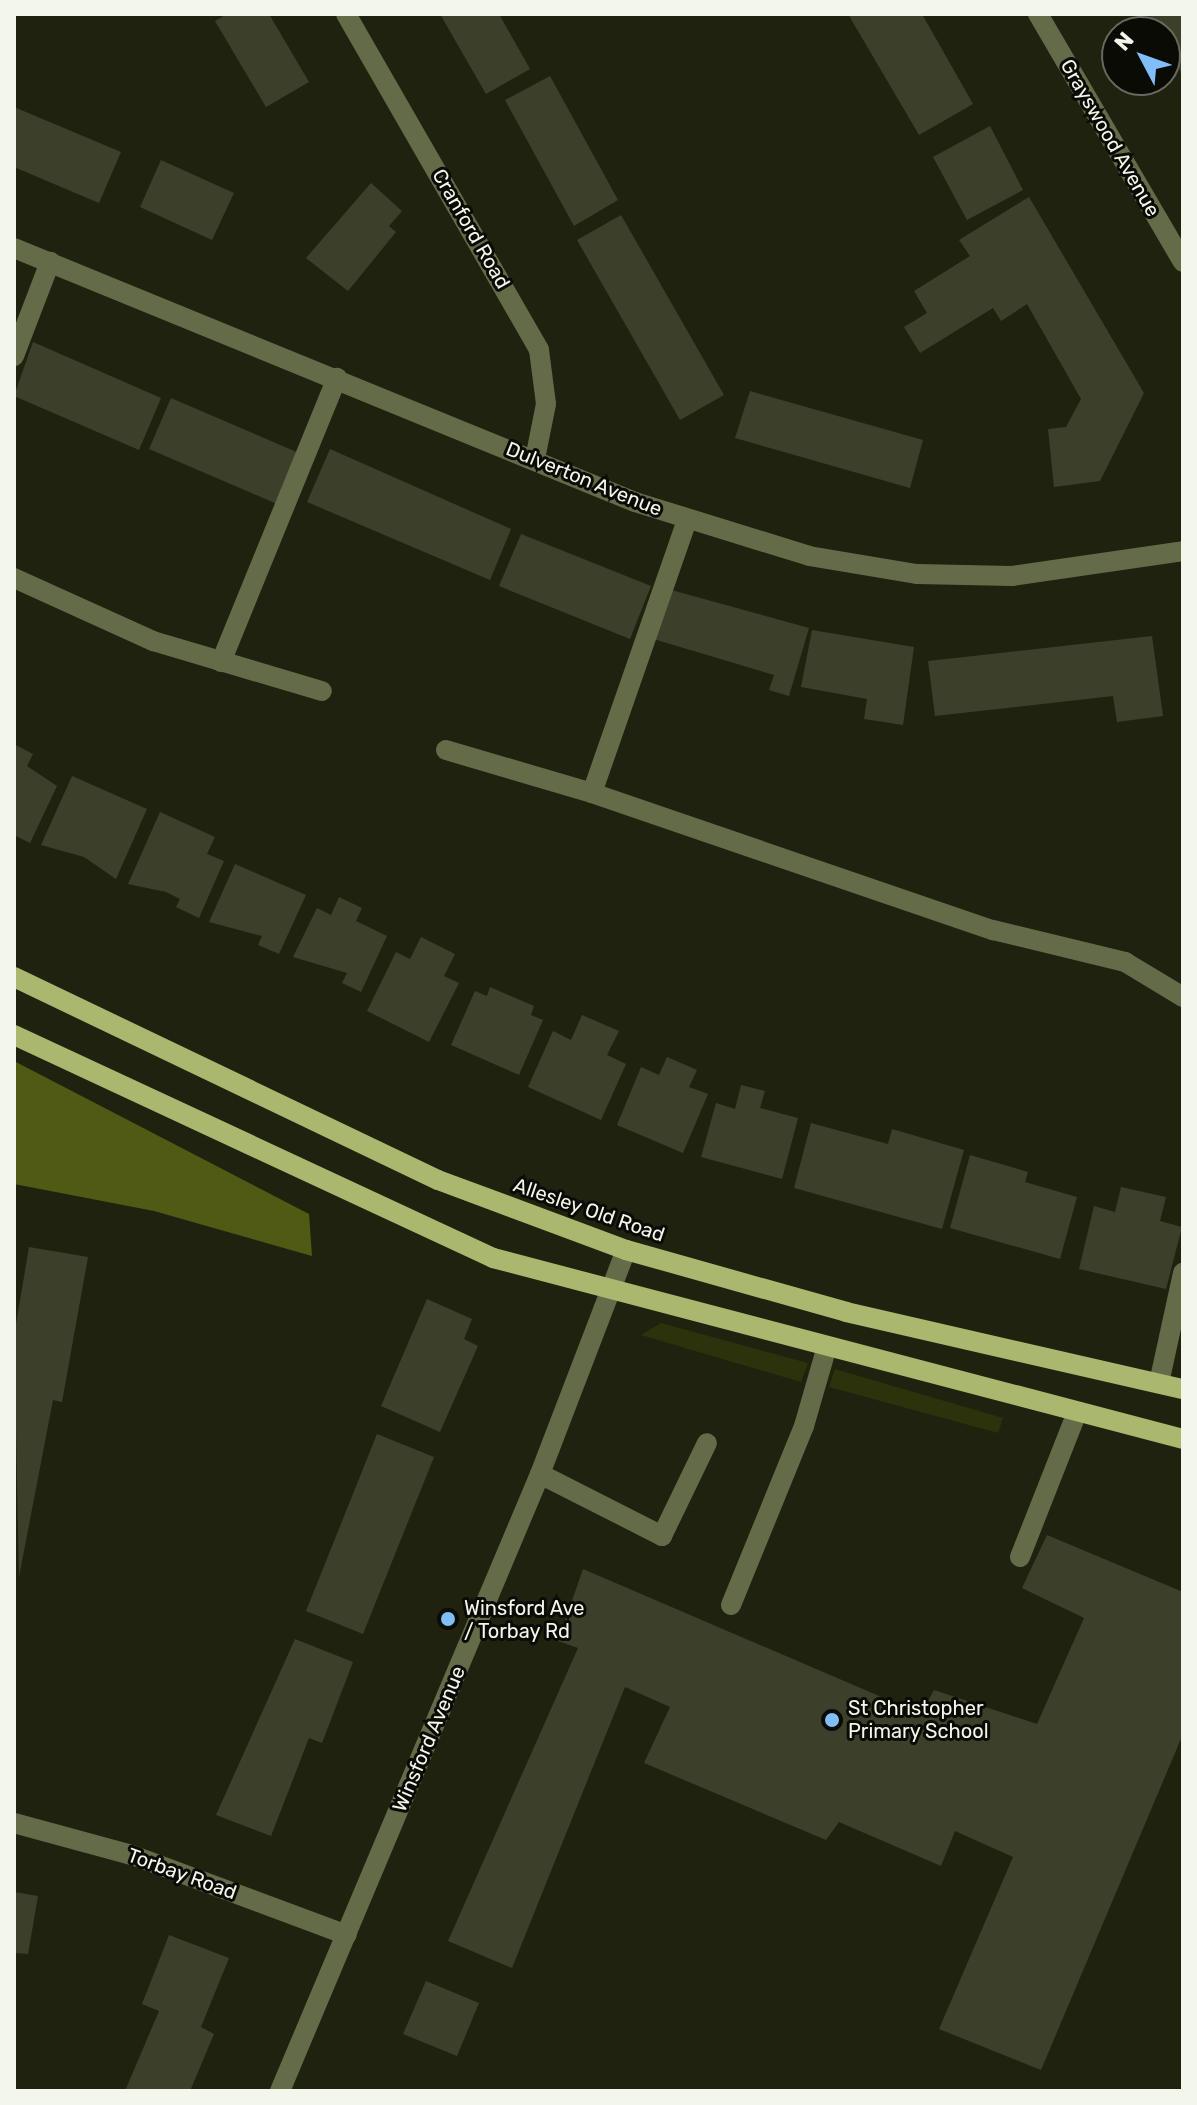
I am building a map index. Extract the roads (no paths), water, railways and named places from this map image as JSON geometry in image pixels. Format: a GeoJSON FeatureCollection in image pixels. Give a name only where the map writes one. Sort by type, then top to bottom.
{"type":"FeatureCollection","features":[{"type":"Feature","properties":{"kind":"main road","name":"Allesley Old Road"},"geometry":{"type":"LineString","coordinates":[[14,977],[438,1180],[626,1250],[846,1312],[1183,1389]]}},
{"type":"Feature","properties":{"kind":"main road"},"geometry":{"type":"LineString","coordinates":[[14,1035],[355,1198],[493,1258],[826,1350],[1076,1415],[1183,1439]]}},
{"type":"Feature","properties":{"kind":"street","name":"Cranford Road"},"geometry":{"type":"LineString","coordinates":[[346,14],[539,350],[546,404],[535,459]]}},
{"type":"Feature","properties":{"kind":"street","name":"Grayswood Avenue"},"geometry":{"type":"LineString","coordinates":[[1038,14],[1183,262]]}},
{"type":"Feature","properties":{"kind":"street","name":"Dulverton Avenue"},"geometry":{"type":"LineString","coordinates":[[14,248],[687,520],[809,556],[917,574],[1012,576],[1183,551]]}},
{"type":"Feature","properties":{"kind":"street"},"geometry":{"type":"LineString","coordinates":[[14,356],[50,262]]}},
{"type":"Feature","properties":{"kind":"street"},"geometry":{"type":"LineString","coordinates":[[221,662],[337,378]]}},
{"type":"Feature","properties":{"kind":"street"},"geometry":{"type":"LineString","coordinates":[[592,793],[687,520]]}},
{"type":"Feature","properties":{"kind":"street"},"geometry":{"type":"LineString","coordinates":[[14,578],[153,641],[322,691]]}},
{"type":"Feature","properties":{"kind":"street"},"geometry":{"type":"LineString","coordinates":[[446,750],[592,793],[993,930],[1125,962],[1183,997]]}},
{"type":"Feature","properties":{"kind":"street","name":"Winsford Avenue"},"geometry":{"type":"LineString","coordinates":[[280,2091],[540,1474],[626,1250]]}},
{"type":"Feature","properties":{"kind":"street"},"geometry":{"type":"LineString","coordinates":[[1159,1383],[1183,1273]]}},
{"type":"Feature","properties":{"kind":"street"},"geometry":{"type":"LineString","coordinates":[[731,1605],[804,1426],[826,1350]]}},
{"type":"Feature","properties":{"kind":"street"},"geometry":{"type":"LineString","coordinates":[[1020,1557],[1076,1415]]}},
{"type":"Feature","properties":{"kind":"street"},"geometry":{"type":"LineString","coordinates":[[540,1474],[662,1536],[707,1443]]}},
{"type":"Feature","properties":{"kind":"street","name":"Torbay Road"},"geometry":{"type":"LineString","coordinates":[[14,1823],[132,1855],[347,1935]]}},
{"type":"Feature","properties":{"kind":"place","name":"Winsford Ave / Torbay Rd"},"geometry":{"type":"Point","coordinates":[448,1619]}},
{"type":"Feature","properties":{"kind":"place","name":"St Christopher Primary School"},"geometry":{"type":"Point","coordinates":[832,1720]}}]}
